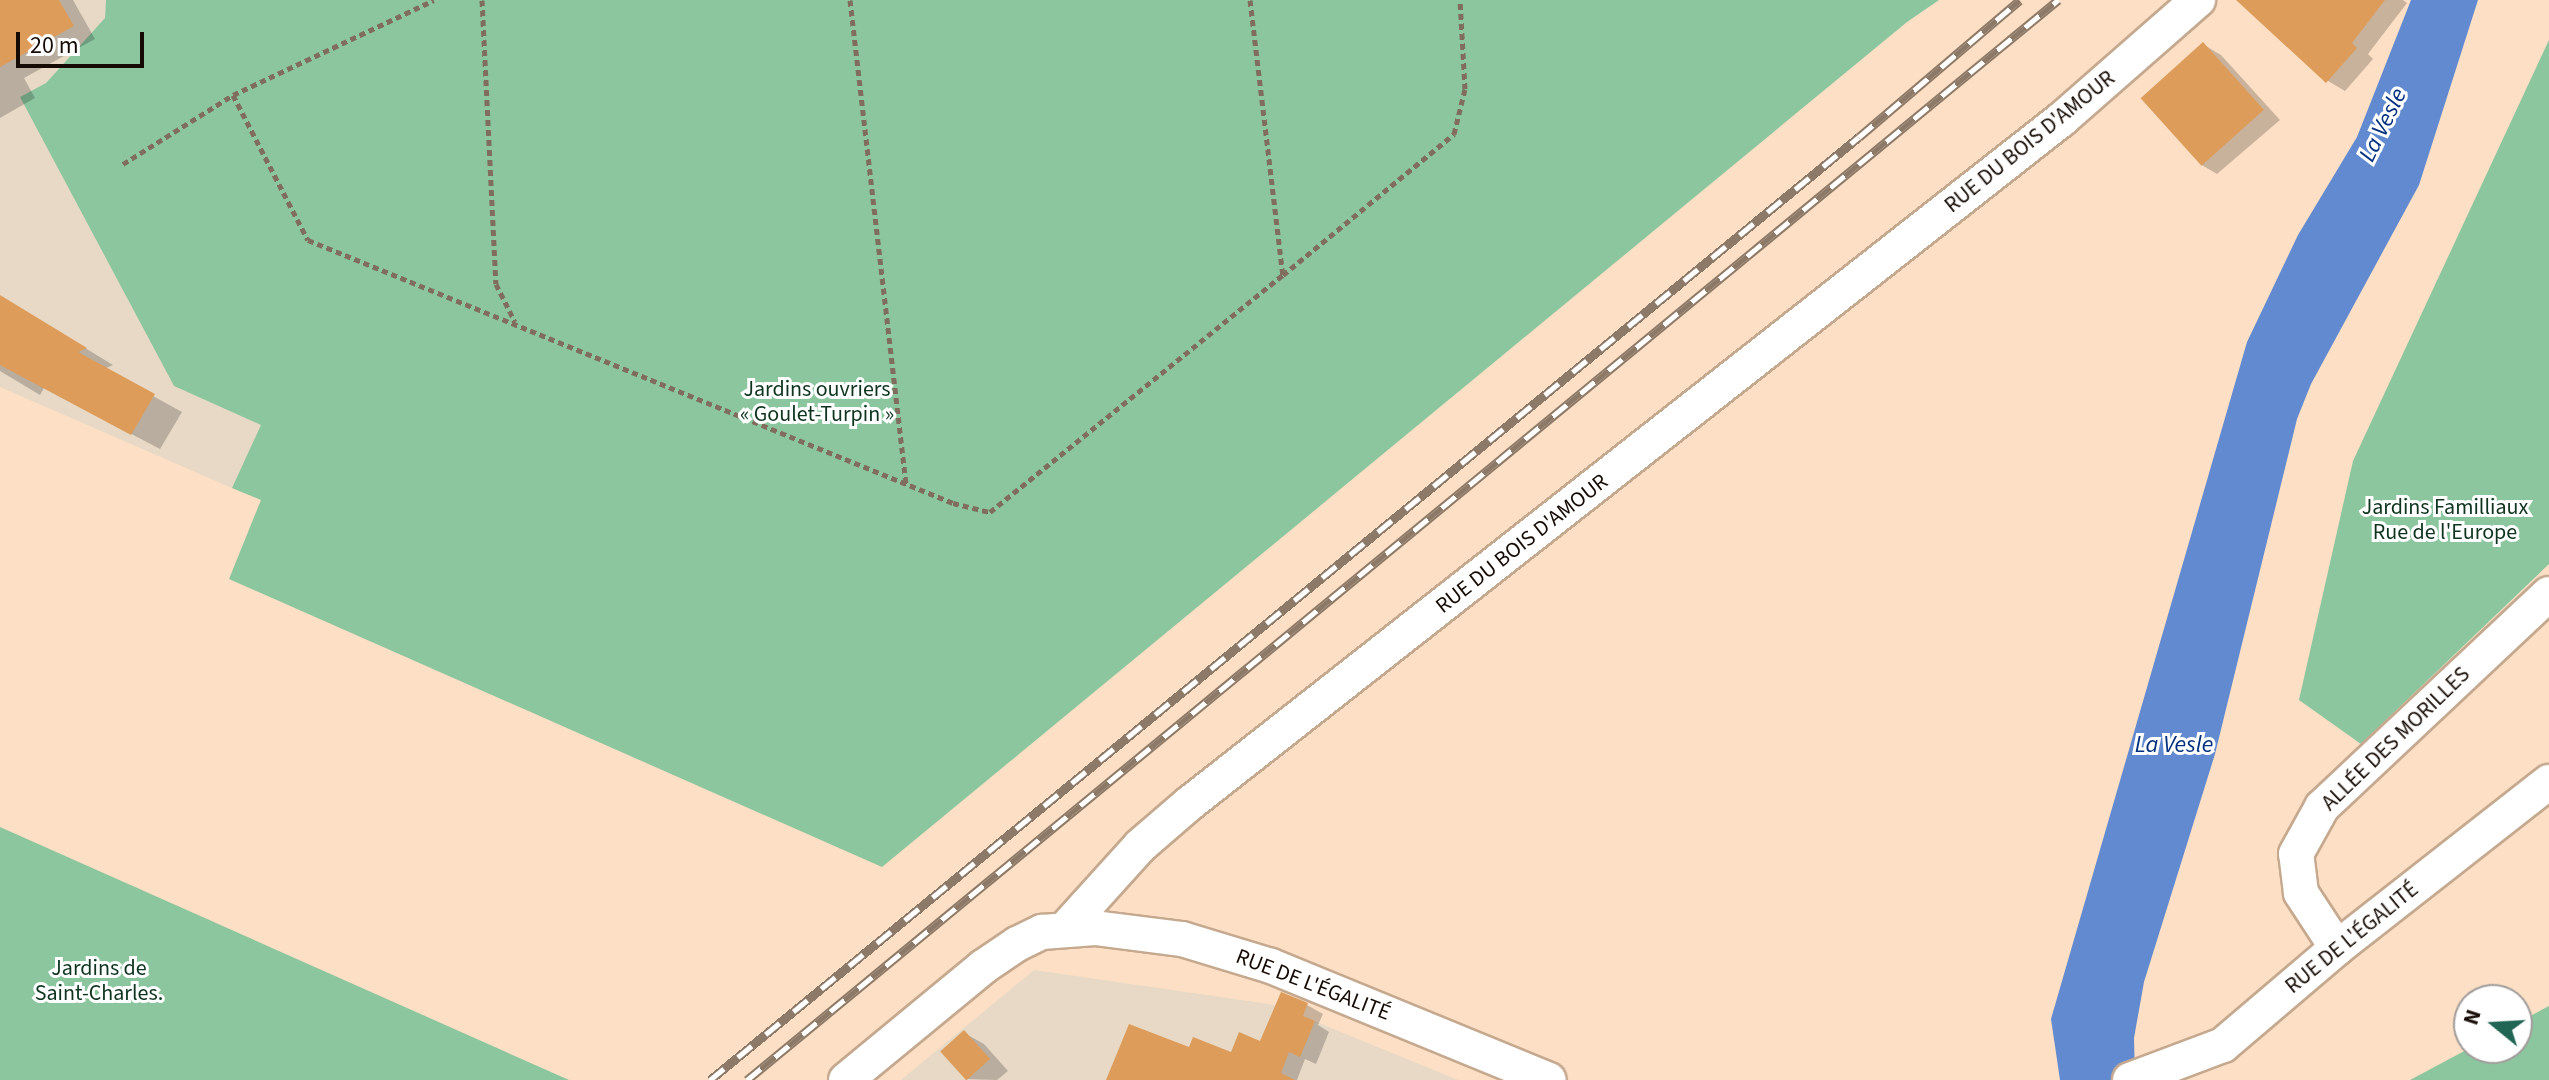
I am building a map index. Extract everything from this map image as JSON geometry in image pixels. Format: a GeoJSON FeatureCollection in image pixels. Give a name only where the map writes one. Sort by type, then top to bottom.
{"type":"FeatureCollection","features":[{"type":"Feature","properties":{"kind":"street","name":"RUE DU BOIS D'AMOUR"},"geometry":{"type":"LineString","coordinates":[[1066,928],[1140,846],[1190,803],[2039,137],[2198,0]]}},
{"type":"Feature","properties":{"kind":"street","name":"ALLÉE DES MORILLES"},"geometry":{"type":"LineString","coordinates":[[2337,948],[2301,893],[2296,854],[2322,807],[2549,594]]}},
{"type":"Feature","properties":{"kind":"street","name":"RUE DE L'ÉGALITÉ"},"geometry":{"type":"LineString","coordinates":[[2137,1077],[2223,1045],[2337,948],[2549,782]]}},
{"type":"Feature","properties":{"kind":"street"},"geometry":{"type":"LineString","coordinates":[[846,1080],[983,967],[1017,944],[1042,932],[1066,928]]}},
{"type":"Feature","properties":{"kind":"street","name":"RUE DE L'ÉGALITÉ"},"geometry":{"type":"LineString","coordinates":[[1066,928],[1145,932],[1229,952],[1271,966],[1549,1080]]}},
{"type":"Feature","properties":{"kind":"path"},"geometry":{"type":"LineString","coordinates":[[123,164],[233,95],[434,0]]}},
{"type":"Feature","properties":{"kind":"path"},"geometry":{"type":"LineString","coordinates":[[482,0],[496,284],[516,324]]}},
{"type":"Feature","properties":{"kind":"path"},"geometry":{"type":"LineString","coordinates":[[850,0],[906,484]]}},
{"type":"Feature","properties":{"kind":"path"},"geometry":{"type":"LineString","coordinates":[[1250,0],[1283,275]]}},
{"type":"Feature","properties":{"kind":"path"},"geometry":{"type":"LineString","coordinates":[[233,95],[308,240],[953,503],[990,512],[1454,134],[1465,89],[1460,0]]}},
{"type":"Feature","properties":{"kind":"shaded area"},"geometry":{"type":"Polygon","coordinates":[[[0,0],[106,0],[105,18],[46,83],[20,97],[174,386],[262,425],[232,488],[0,387],[0,0]]]}},
{"type":"Feature","properties":{"kind":"shaded area"},"geometry":{"type":"Polygon","coordinates":[[[1034,970],[1275,1005],[1458,1080],[901,1080],[1034,970]]]}},
{"type":"Feature","properties":{"kind":"green space","name":"Jardins ouvriers « Goulet-Turpin »"},"geometry":{"type":"Polygon","coordinates":[[[106,0],[1939,0],[1907,22],[882,867],[229,579],[261,500],[232,488],[261,425],[174,386],[20,97],[46,83],[105,18],[106,0]]]}},
{"type":"Feature","properties":{"kind":"green space","name":"Jardins Familliaux Rue de l'Europe"},"geometry":{"type":"Polygon","coordinates":[[[2549,40],[2549,564],[2361,744],[2299,700],[2353,461],[2549,40]]]}},
{"type":"Feature","properties":{"kind":"green space","name":"Jardins de Saint-Charles."},"geometry":{"type":"Polygon","coordinates":[[[0,827],[569,1080],[0,1080],[0,827]]]}},
{"type":"Feature","properties":{"kind":"green space"},"geometry":{"type":"Polygon","coordinates":[[[2549,1006],[2549,1080],[2410,1080],[2453,1057],[2453,1064],[2533,1064],[2533,1014],[2549,1006]]]}},
{"type":"Feature","properties":{"kind":"water","name":"La Vesle"},"geometry":{"type":"Polygon","coordinates":[[[2411,0],[2478,0],[2419,185],[2311,384],[2297,419],[2215,754],[2144,982],[2134,1038],[2135,1080],[2060,1080],[2051,1019],[2247,342],[2298,235],[2357,137],[2411,0]]]}},
{"type":"Feature","properties":{"kind":"building"},"geometry":{"type":"Polygon","coordinates":[[[0,0],[59,0],[74,26],[0,67],[0,0]]]}},
{"type":"Feature","properties":{"kind":"building"},"geometry":{"type":"Polygon","coordinates":[[[2236,0],[2385,0],[2352,43],[2357,48],[2326,83],[2236,0]]]}},
{"type":"Feature","properties":{"kind":"building"},"geometry":{"type":"Polygon","coordinates":[[[2203,42],[2264,110],[2201,166],[2141,98],[2203,42]]]}},
{"type":"Feature","properties":{"kind":"building"},"geometry":{"type":"Polygon","coordinates":[[[0,295],[87,348],[78,352],[155,394],[131,435],[0,365],[0,295]]]}},
{"type":"Feature","properties":{"kind":"building"},"geometry":{"type":"Polygon","coordinates":[[[1281,992],[1308,1003],[1303,1016],[1315,1021],[1300,1057],[1289,1052],[1281,1073],[1295,1080],[1106,1080],[1129,1024],[1189,1047],[1193,1037],[1231,1052],[1239,1032],[1260,1041],[1281,992]]]}},
{"type":"Feature","properties":{"kind":"building"},"geometry":{"type":"Polygon","coordinates":[[[964,1030],[990,1059],[966,1080],[940,1051],[964,1030]]]}},
{"type":"Feature","properties":{"kind":"railway"},"geometry":{"type":"LineString","coordinates":[[710,1080],[1859,137],[2020,0]]}},
{"type":"Feature","properties":{"kind":"railway"},"geometry":{"type":"LineString","coordinates":[[747,1080],[2058,0]]}}]}
